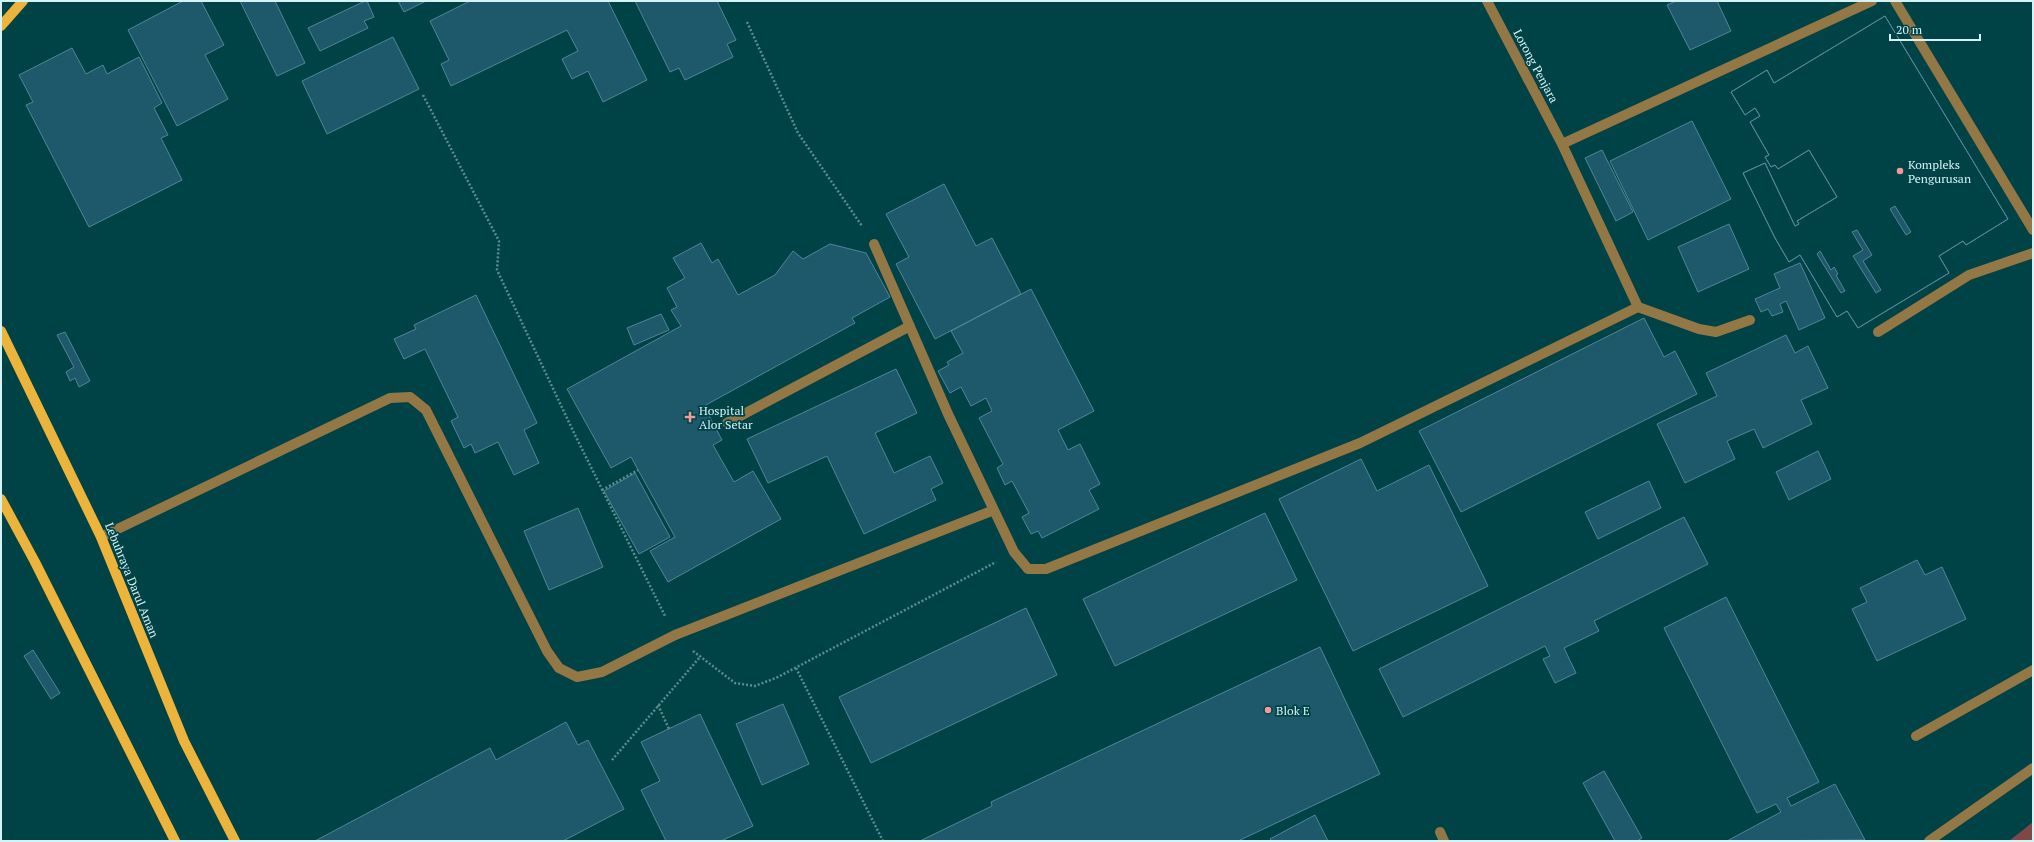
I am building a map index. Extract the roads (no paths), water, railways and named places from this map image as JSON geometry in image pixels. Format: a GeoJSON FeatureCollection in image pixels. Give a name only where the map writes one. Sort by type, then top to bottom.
{"type":"FeatureCollection","features":[{"type":"Feature","properties":{"kind":"main road"},"geometry":{"type":"LineString","coordinates":[[1,26],[23,1]]}},
{"type":"Feature","properties":{"kind":"main road","name":"Lebuhraya Darul Aman"},"geometry":{"type":"LineString","coordinates":[[1,331],[102,537],[184,741],[236,841]]}},
{"type":"Feature","properties":{"kind":"main road"},"geometry":{"type":"LineString","coordinates":[[1,498],[39,569],[175,841]]}},
{"type":"Feature","properties":{"kind":"street","name":"Lorong Penjara"},"geometry":{"type":"LineString","coordinates":[[1487,1],[1562,144],[1638,307]]}},
{"type":"Feature","properties":{"kind":"street"},"geometry":{"type":"LineString","coordinates":[[1562,144],[1872,1]]}},
{"type":"Feature","properties":{"kind":"street"},"geometry":{"type":"LineString","coordinates":[[1895,1],[2033,230]]}},
{"type":"Feature","properties":{"kind":"street"},"geometry":{"type":"LineString","coordinates":[[874,244],[948,414],[1014,552],[1028,569],[1046,569],[1132,536],[1360,443],[1638,307],[1698,329],[1716,332],[1750,320]]}},
{"type":"Feature","properties":{"kind":"street"},"geometry":{"type":"LineString","coordinates":[[1878,332],[1969,275],[2033,253]]}},
{"type":"Feature","properties":{"kind":"street"},"geometry":{"type":"LineString","coordinates":[[727,423],[910,326]]}},
{"type":"Feature","properties":{"kind":"street"},"geometry":{"type":"LineString","coordinates":[[102,537],[390,398],[410,397],[426,410],[547,651],[559,668],[577,677],[602,672],[675,635],[994,510]]}},
{"type":"Feature","properties":{"kind":"street"},"geometry":{"type":"LineString","coordinates":[[1916,736],[2033,670]]}},
{"type":"Feature","properties":{"kind":"street"},"geometry":{"type":"LineString","coordinates":[[1929,841],[2033,768]]}},
{"type":"Feature","properties":{"kind":"place","name":"Kompleks Pengurusan"},"geometry":{"type":"Point","coordinates":[1900,171]}},
{"type":"Feature","properties":{"kind":"place","name":"Hospital Alor Setar"},"geometry":{"type":"Point","coordinates":[690,417]}},
{"type":"Feature","properties":{"kind":"place","name":"Blok E"},"geometry":{"type":"Point","coordinates":[1268,710]}}]}
